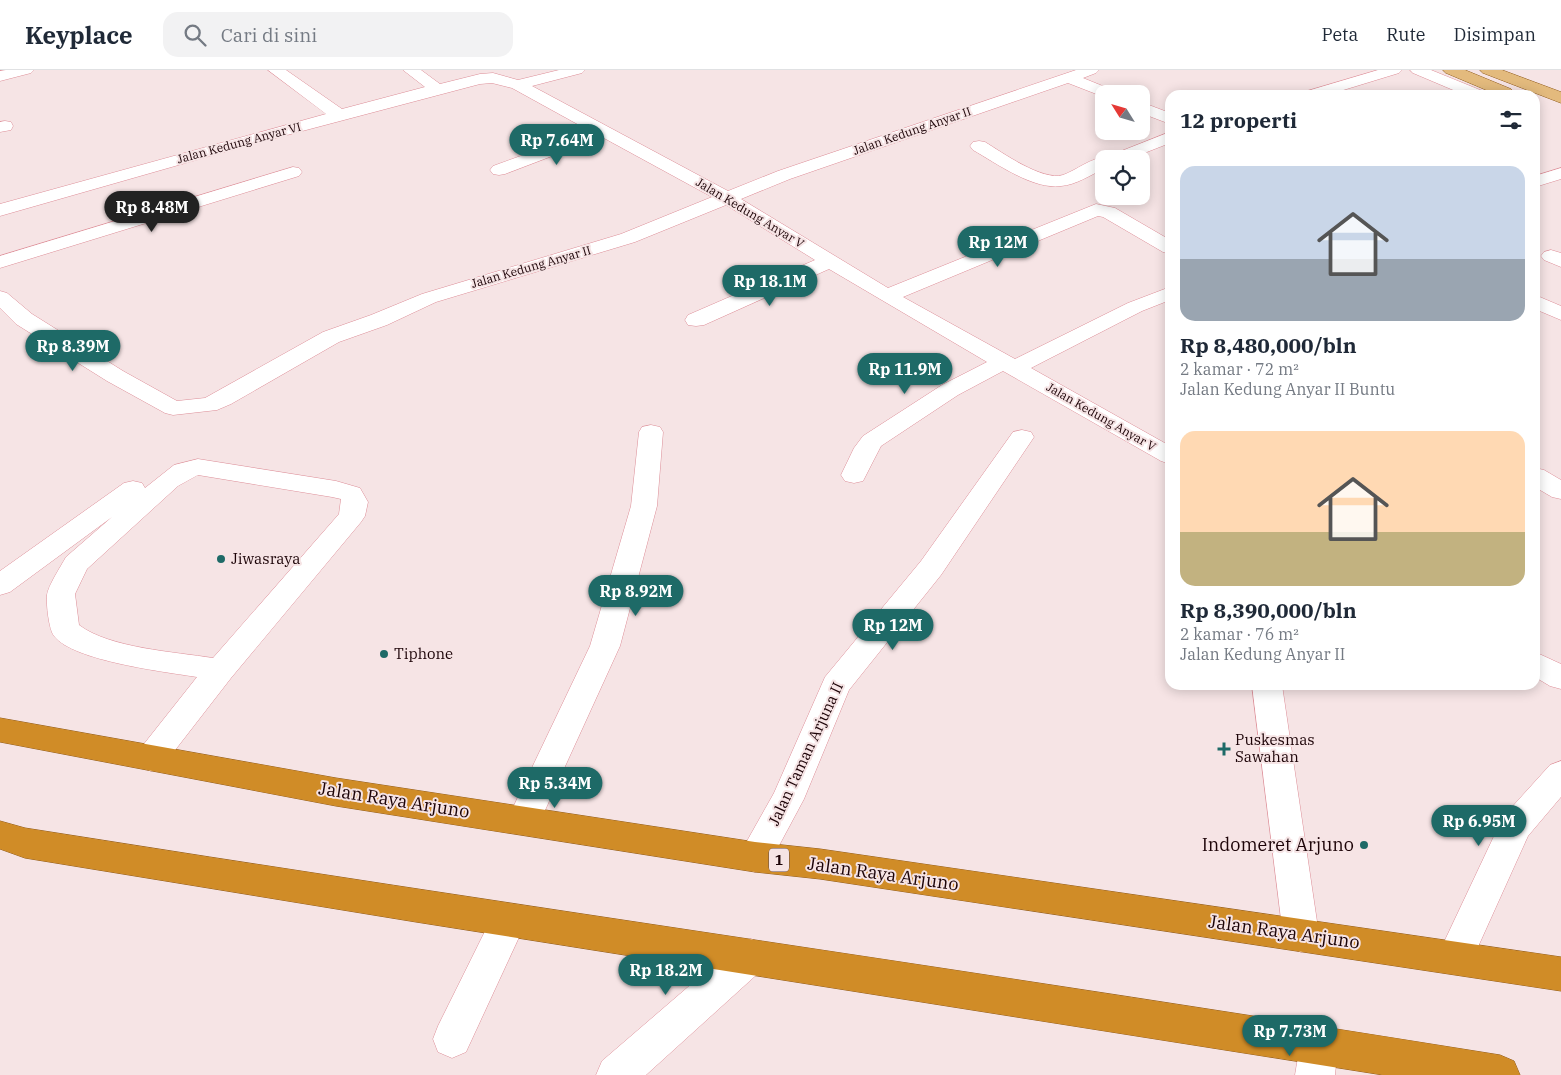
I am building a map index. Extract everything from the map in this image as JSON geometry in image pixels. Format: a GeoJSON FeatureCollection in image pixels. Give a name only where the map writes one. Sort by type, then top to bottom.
{"type":"FeatureCollection","features":[{"type":"Feature","properties":{"kind":"highway","name":"Jalan Raya Arjuno"},"geometry":{"type":"LineString","coordinates":[[0,730],[336,792],[524,820],[755,858],[820,864],[1561,974]]}},
{"type":"Feature","properties":{"kind":"highway"},"geometry":{"type":"LineString","coordinates":[[0,835],[25,843],[509,920],[751,956],[1317,1060],[1500,1075]]}},
{"type":"Feature","properties":{"kind":"main road"},"geometry":{"type":"LineString","coordinates":[[1451,70],[1495,90]]}},
{"type":"Feature","properties":{"kind":"main road"},"geometry":{"type":"LineString","coordinates":[[1488,70],[1561,98]]}},
{"type":"Feature","properties":{"kind":"main road"},"geometry":{"type":"LineString","coordinates":[[1540,106],[1561,114]]}},
{"type":"Feature","properties":{"kind":"street"},"geometry":{"type":"LineString","coordinates":[[0,76],[26,70]]}},
{"type":"Feature","properties":{"kind":"street"},"geometry":{"type":"LineString","coordinates":[[276,70],[339,115]]}},
{"type":"Feature","properties":{"kind":"street"},"geometry":{"type":"LineString","coordinates":[[411,70],[437,89]]}},
{"type":"Feature","properties":{"kind":"street"},"geometry":{"type":"LineString","coordinates":[[518,85],[572,70]]}},
{"type":"Feature","properties":{"kind":"street","name":"Jalan Kedung Anyar II"},"geometry":{"type":"LineString","coordinates":[[0,297],[24,320],[115,376],[173,408],[209,405],[223,400],[331,337],[380,320],[429,298],[481,280],[522,270],[628,238],[784,175],[1091,70]]}},
{"type":"Feature","properties":{"kind":"street"},"geometry":{"type":"LineString","coordinates":[[1327,90],[1394,70]]}},
{"type":"Feature","properties":{"kind":"street"},"geometry":{"type":"LineString","coordinates":[[1418,70],[1467,90]]}},
{"type":"Feature","properties":{"kind":"street","name":"Jalan Kedung Anyar V"},"geometry":{"type":"LineString","coordinates":[[480,79],[493,78],[518,85],[727,198],[887,296],[1165,453]]}},
{"type":"Feature","properties":{"kind":"street"},"geometry":{"type":"LineString","coordinates":[[1070,78],[1095,88]]}},
{"type":"Feature","properties":{"kind":"street","name":"Jalan Kedung Anyar VI"},"geometry":{"type":"LineString","coordinates":[[0,210],[339,115],[480,79]]}},
{"type":"Feature","properties":{"kind":"street"},"geometry":{"type":"LineString","coordinates":[[1150,111],[1165,117]]}},
{"type":"Feature","properties":{"kind":"street"},"geometry":{"type":"LineString","coordinates":[[498,170],[604,131]]}},
{"type":"Feature","properties":{"kind":"street"},"geometry":{"type":"LineString","coordinates":[[1136,150],[1165,139]]}},
{"type":"Feature","properties":{"kind":"street"},"geometry":{"type":"LineString","coordinates":[[979,146],[1029,173],[1052,181],[1063,181],[1095,166]]}},
{"type":"Feature","properties":{"kind":"street"},"geometry":{"type":"LineString","coordinates":[[0,262],[293,172]]}},
{"type":"Feature","properties":{"kind":"street"},"geometry":{"type":"LineString","coordinates":[[1540,180],[1561,173]]}},
{"type":"Feature","properties":{"kind":"street"},"geometry":{"type":"LineString","coordinates":[[887,296],[1096,210],[1108,212],[1165,245]]}},
{"type":"Feature","properties":{"kind":"street"},"geometry":{"type":"LineString","coordinates":[[696,320],[830,261]]}},
{"type":"Feature","properties":{"kind":"street"},"geometry":{"type":"LineString","coordinates":[[854,475],[872,441],[965,381],[1009,365],[1165,295]]}},
{"type":"Feature","properties":{"kind":"street"},"geometry":{"type":"LineString","coordinates":[[1540,304],[1561,314]]}},
{"type":"Feature","properties":{"kind":"street"},"geometry":{"type":"LineString","coordinates":[[524,820],[605,646],[644,506],[651,432]]}},
{"type":"Feature","properties":{"kind":"street","name":"Jalan Taman Arjuna II"},"geometry":{"type":"LineString","coordinates":[[755,858],[788,798],[836,685],[931,568],[1022,437]]}},
{"type":"Feature","properties":{"kind":"street"},"geometry":{"type":"LineString","coordinates":[[151,758],[220,670],[352,516],[355,502],[351,494],[336,489],[198,468],[183,471],[169,480],[76,564],[61,594],[65,630],[78,640],[121,654],[220,670]]}},
{"type":"Feature","properties":{"kind":"street"},"geometry":{"type":"LineString","coordinates":[[1540,479],[1561,492]]}},
{"type":"Feature","properties":{"kind":"street"},"geometry":{"type":"LineString","coordinates":[[8,579],[133,489]]}},
{"type":"Feature","properties":{"kind":"street"},"geometry":{"type":"LineString","coordinates":[[8,579],[76,564]]}},
{"type":"Feature","properties":{"kind":"street"},"geometry":{"type":"LineString","coordinates":[[1540,666],[1561,678]]}},
{"type":"Feature","properties":{"kind":"street"},"geometry":{"type":"LineString","coordinates":[[1268,690],[1301,935]]}},
{"type":"Feature","properties":{"kind":"street"},"geometry":{"type":"LineString","coordinates":[[1455,957],[1515,827],[1561,774]]}},
{"type":"Feature","properties":{"kind":"street"},"geometry":{"type":"LineString","coordinates":[[452,1039],[509,920]]}},
{"type":"Feature","properties":{"kind":"street"},"geometry":{"type":"LineString","coordinates":[[616,1075],[751,956]]}},
{"type":"Feature","properties":{"kind":"place","name":"Jiwasraya"},"geometry":{"type":"Point","coordinates":[221,559]}},
{"type":"Feature","properties":{"kind":"place","name":"Tiphone"},"geometry":{"type":"Point","coordinates":[384,654]}},
{"type":"Feature","properties":{"kind":"place","name":"Puskesmas Sawahan"},"geometry":{"type":"Point","coordinates":[1224,749]}},
{"type":"Feature","properties":{"kind":"place","name":"Indomeret Arjuno"},"geometry":{"type":"Point","coordinates":[1364,845]}}]}
